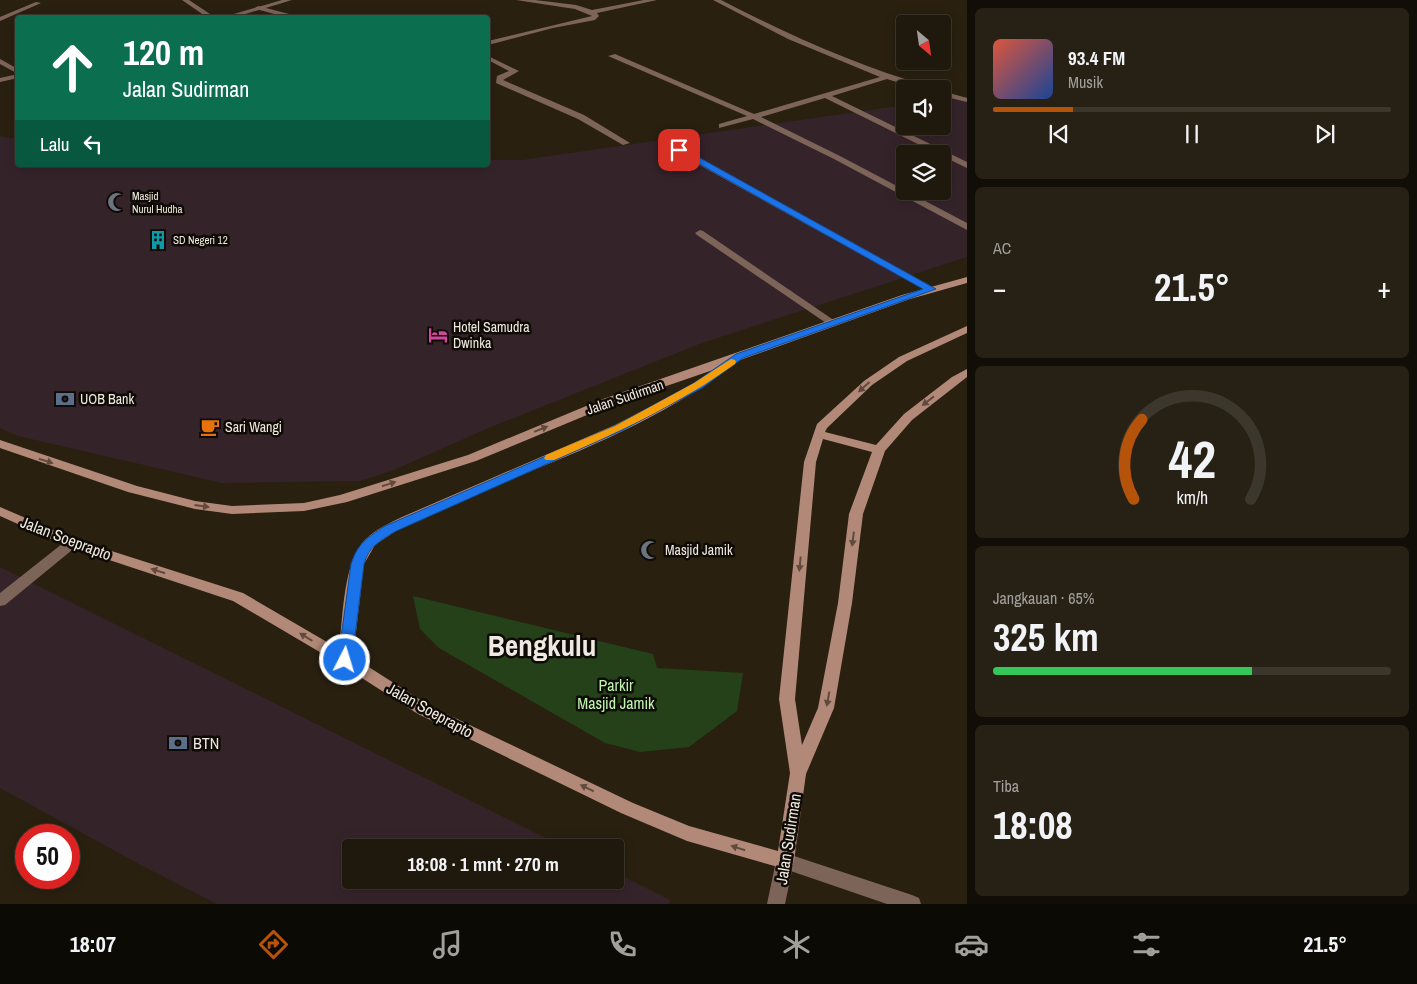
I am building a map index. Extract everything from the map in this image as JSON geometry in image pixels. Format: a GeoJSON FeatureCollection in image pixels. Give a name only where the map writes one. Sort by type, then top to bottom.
{"type":"FeatureCollection","features":[{"type":"Feature","properties":{"kind":"main road","name":"Jalan Sudirman"},"geometry":{"type":"LineString","coordinates":[[0,444],[134,489],[195,505],[232,510],[304,507],[342,499],[472,458],[607,402],[931,289],[967,280]]}},
{"type":"Feature","properties":{"kind":"main road","name":"Jalan Sudirman"},"geometry":{"type":"LineString","coordinates":[[798,774],[787,699],[810,462],[818,434],[821,427],[868,383],[903,359],[967,329]]}},
{"type":"Feature","properties":{"kind":"main road"},"geometry":{"type":"LineString","coordinates":[[345,660],[357,564],[361,552],[376,537],[407,520],[619,428],[698,386],[739,356]]}},
{"type":"Feature","properties":{"kind":"main road","name":"Jalan Sudirman"},"geometry":{"type":"LineString","coordinates":[[785,861],[798,774],[826,708],[845,603],[856,514],[879,450],[908,417],[967,372]]}},
{"type":"Feature","properties":{"kind":"main road"},"geometry":{"type":"LineString","coordinates":[[818,434],[879,450]]}},
{"type":"Feature","properties":{"kind":"main road","name":"Jalan Soeprapto"},"geometry":{"type":"LineString","coordinates":[[0,511],[72,543],[238,597],[345,660],[424,710],[627,808],[687,833],[785,861]]}},
{"type":"Feature","properties":{"kind":"street"},"geometry":{"type":"LineString","coordinates":[[185,0],[208,15]]}},
{"type":"Feature","properties":{"kind":"street"},"geometry":{"type":"LineString","coordinates":[[234,15],[289,0]]}},
{"type":"Feature","properties":{"kind":"street"},"geometry":{"type":"LineString","coordinates":[[519,0],[576,7],[592,12],[654,0]]}},
{"type":"Feature","properties":{"kind":"street"},"geometry":{"type":"LineString","coordinates":[[716,0],[790,38],[897,80]]}},
{"type":"Feature","properties":{"kind":"street"},"geometry":{"type":"LineString","coordinates":[[0,20],[38,3]]}},
{"type":"Feature","properties":{"kind":"street"},"geometry":{"type":"LineString","coordinates":[[258,8],[287,15]]}},
{"type":"Feature","properties":{"kind":"street"},"geometry":{"type":"LineString","coordinates":[[490,43],[544,28],[592,19],[596,16],[592,12]]}},
{"type":"Feature","properties":{"kind":"street"},"geometry":{"type":"LineString","coordinates":[[612,56],[647,69],[791,135],[967,227]]}},
{"type":"Feature","properties":{"kind":"street"},"geometry":{"type":"LineString","coordinates":[[490,59],[515,71],[500,78],[499,81],[581,117],[626,144]]}},
{"type":"Feature","properties":{"kind":"street"},"geometry":{"type":"LineString","coordinates":[[0,61],[15,72]]}},
{"type":"Feature","properties":{"kind":"street"},"geometry":{"type":"LineString","coordinates":[[0,80],[15,75]]}},
{"type":"Feature","properties":{"kind":"street"},"geometry":{"type":"LineString","coordinates":[[722,126],[887,77]]}},
{"type":"Feature","properties":{"kind":"street"},"geometry":{"type":"LineString","coordinates":[[825,95],[967,165]]}},
{"type":"Feature","properties":{"kind":"street"},"geometry":{"type":"LineString","coordinates":[[951,96],[967,100]]}},
{"type":"Feature","properties":{"kind":"street"},"geometry":{"type":"LineString","coordinates":[[679,150],[931,289]]}},
{"type":"Feature","properties":{"kind":"street"},"geometry":{"type":"LineString","coordinates":[[700,233],[833,323]]}},
{"type":"Feature","properties":{"kind":"street"},"geometry":{"type":"LineString","coordinates":[[0,601],[72,543]]}},
{"type":"Feature","properties":{"kind":"street"},"geometry":{"type":"LineString","coordinates":[[785,861],[912,904]]}},
{"type":"Feature","properties":{"kind":"street","name":"Jalan Sudirman"},"geometry":{"type":"LineString","coordinates":[[776,904],[785,861]]}},
{"type":"Feature","properties":{"kind":"shaded area"},"geometry":{"type":"Polygon","coordinates":[[[967,97],[967,257],[702,343],[486,429],[394,470],[360,481],[222,483],[18,436],[0,428],[0,136],[15,139],[15,167],[490,167],[490,160],[522,160],[896,106],[896,135],[951,135],[951,99],[967,97]]]}},
{"type":"Feature","properties":{"kind":"shaded area"},"geometry":{"type":"Polygon","coordinates":[[[0,567],[548,839],[342,839],[342,889],[624,889],[624,877],[670,900],[669,904],[217,904],[80,832],[80,824],[66,824],[0,788],[0,567]]]}},
{"type":"Feature","properties":{"kind":"green space","name":"Parkir Masjid Jamik"},"geometry":{"type":"Polygon","coordinates":[[[413,596],[653,654],[657,668],[743,673],[737,711],[689,747],[640,752],[605,743],[439,648],[420,629],[413,596]]]}},
{"type":"Feature","properties":{"kind":"slow traffic"},"geometry":{"type":"LineString","coordinates":[[550,458],[619,428],[698,386],[731,362]]}},
{"type":"Feature","properties":{"kind":"place","name":"Masjid Nurul Hudha"},"geometry":{"type":"Point","coordinates":[117,202]}},
{"type":"Feature","properties":{"kind":"place","name":"SD Negeri 12"},"geometry":{"type":"Point","coordinates":[158,240]}},
{"type":"Feature","properties":{"kind":"place","name":"Hotel Samudra Dwinka"},"geometry":{"type":"Point","coordinates":[438,335]}},
{"type":"Feature","properties":{"kind":"place","name":"UOB Bank"},"geometry":{"type":"Point","coordinates":[65,399]}},
{"type":"Feature","properties":{"kind":"place","name":"Sari Wangi"},"geometry":{"type":"Point","coordinates":[210,427]}},
{"type":"Feature","properties":{"kind":"place","name":"Masjid Jamik"},"geometry":{"type":"Point","coordinates":[650,550]}},
{"type":"Feature","properties":{"kind":"place","name":"BTN"},"geometry":{"type":"Point","coordinates":[178,743]}},
{"type":"Feature","properties":{"kind":"district","name":"Bengkulu"},"geometry":{"type":"Point","coordinates":[542,645]}},
{"type":"Feature","properties":{"kind":"route"},"geometry":{"type":"LineString","coordinates":[[345,660],[357,564],[361,552],[376,537],[407,520],[619,428],[698,386],[739,356],[931,289],[679,150]]}}]}
